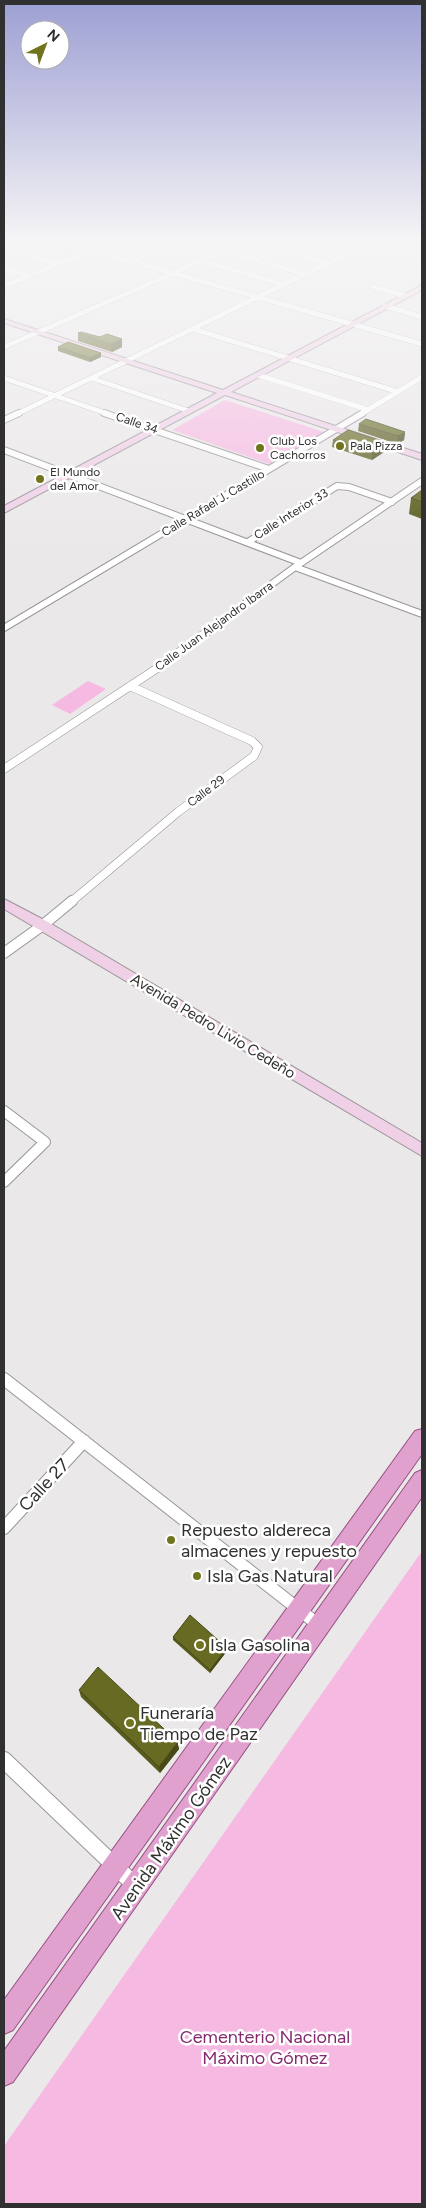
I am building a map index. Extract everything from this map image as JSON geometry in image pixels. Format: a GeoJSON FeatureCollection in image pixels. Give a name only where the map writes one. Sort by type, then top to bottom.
{"type":"FeatureCollection","features":[{"type":"Feature","properties":{"kind":"main road"},"geometry":{"type":"LineString","coordinates":[[75,344],[422,458]]}},
{"type":"Feature","properties":{"kind":"main road"},"geometry":{"type":"LineString","coordinates":[[4,510],[315,344]]}},
{"type":"Feature","properties":{"kind":"main road","name":"Avenida Pedro Livio Cedeño"},"geometry":{"type":"LineString","coordinates":[[4,903],[422,1150]]}},
{"type":"Feature","properties":{"kind":"main road","name":"Avenida Máximo Gómez"},"geometry":{"type":"LineString","coordinates":[[4,2021],[300,1611],[422,1438]]}},
{"type":"Feature","properties":{"kind":"main road","name":"Avenida Máximo Gómez"},"geometry":{"type":"LineString","coordinates":[[4,2073],[137,1887],[422,1480]]}},
{"type":"Feature","properties":{"kind":"street"},"geometry":{"type":"LineString","coordinates":[[4,420],[161,344]]}},
{"type":"Feature","properties":{"kind":"street"},"geometry":{"type":"LineString","coordinates":[[242,344],[399,392]]}},
{"type":"Feature","properties":{"kind":"street"},"geometry":{"type":"LineString","coordinates":[[258,375],[369,410]]}},
{"type":"Feature","properties":{"kind":"street","name":"Calle Rafael J. Castillo"},"geometry":{"type":"LineString","coordinates":[[4,628],[422,377]]}},
{"type":"Feature","properties":{"kind":"street","name":"Calle 34"},"geometry":{"type":"LineString","coordinates":[[4,378],[269,469]]}},
{"type":"Feature","properties":{"kind":"street"},"geometry":{"type":"LineString","coordinates":[[91,378],[189,411]]}},
{"type":"Feature","properties":{"kind":"street"},"geometry":{"type":"LineString","coordinates":[[4,450],[187,518],[248,542],[298,565],[422,614]]}},
{"type":"Feature","properties":{"kind":"street","name":"Calle Juan Alejandro lbarra"},"geometry":{"type":"LineString","coordinates":[[4,769],[130,686],[298,565],[422,481]]}},
{"type":"Feature","properties":{"kind":"street","name":"Calle Interior 33"},"geometry":{"type":"LineString","coordinates":[[248,542],[337,486],[349,487],[392,502]]}},
{"type":"Feature","properties":{"kind":"street","name":"Calle 29"},"geometry":{"type":"LineString","coordinates":[[44,925],[178,812],[254,756],[258,747],[252,741],[130,686]]}},
{"type":"Feature","properties":{"kind":"street"},"geometry":{"type":"LineString","coordinates":[[4,953],[44,925]]}},
{"type":"Feature","properties":{"kind":"street"},"geometry":{"type":"LineString","coordinates":[[4,1111],[45,1142],[4,1182]]}},
{"type":"Feature","properties":{"kind":"street"},"geometry":{"type":"LineString","coordinates":[[4,1379],[320,1626]]}},
{"type":"Feature","properties":{"kind":"street","name":"Calle 27"},"geometry":{"type":"LineString","coordinates":[[4,1528],[84,1442]]}},
{"type":"Feature","properties":{"kind":"street"},"geometry":{"type":"LineString","coordinates":[[4,1760],[137,1887]]}},
{"type":"Feature","properties":{"kind":"green space","name":"Club Los Cachorros"},"geometry":{"type":"Polygon","coordinates":[[[225,400],[324,432],[270,464],[172,430],[225,400]]]}},
{"type":"Feature","properties":{"kind":"green space"},"geometry":{"type":"Polygon","coordinates":[[[88,681],[106,689],[70,714],[52,705],[88,681]]]}},
{"type":"Feature","properties":{"kind":"green space","name":"Cementerio Nacional Máximo Gómez"},"geometry":{"type":"Polygon","coordinates":[[[422,1551],[422,2204],[4,2204],[4,2146],[422,1551]]]}},
{"type":"Feature","properties":{"kind":"building"},"geometry":{"type":"Polygon","coordinates":[[[64,344],[74,344],[101,353],[90,358],[58,347],[64,344]]]}},
{"type":"Feature","properties":{"kind":"building"},"geometry":{"type":"Polygon","coordinates":[[[366,419],[405,432],[398,436],[359,424],[366,419]]]}},
{"type":"Feature","properties":{"kind":"building"},"geometry":{"type":"Polygon","coordinates":[[[348,430],[388,443],[372,453],[333,440],[348,430]]]}},
{"type":"Feature","properties":{"kind":"building"},"geometry":{"type":"Polygon","coordinates":[[[422,490],[422,502],[411,498],[422,490]]]}},
{"type":"Feature","properties":{"kind":"building","name":"Isla Gasolina"},"geometry":{"type":"Polygon","coordinates":[[[190,1615],[227,1648],[210,1670],[173,1637],[190,1615]]]}},
{"type":"Feature","properties":{"kind":"building","name":"Funeraría Tiempo de Paz"},"geometry":{"type":"Polygon","coordinates":[[[98,1667],[178,1742],[159,1767],[79,1690],[98,1667]]]}},
{"type":"Feature","properties":{"kind":"place","name":"Pala Pizza"},"geometry":{"type":"Point","coordinates":[340,446]}},
{"type":"Feature","properties":{"kind":"place","name":"Club Los Cachorros"},"geometry":{"type":"Point","coordinates":[260,448]}},
{"type":"Feature","properties":{"kind":"place","name":"El Mundo del Amor"},"geometry":{"type":"Point","coordinates":[40,479]}},
{"type":"Feature","properties":{"kind":"place","name":"Repuesto aldereca almacenes y repuesto"},"geometry":{"type":"Point","coordinates":[171,1540]}},
{"type":"Feature","properties":{"kind":"place","name":"Isla Gas Natural"},"geometry":{"type":"Point","coordinates":[197,1576]}},
{"type":"Feature","properties":{"kind":"place","name":"Isla Gasolina"},"geometry":{"type":"Point","coordinates":[200,1645]}},
{"type":"Feature","properties":{"kind":"place","name":"Funeraría Tiempo de Paz"},"geometry":{"type":"Point","coordinates":[130,1723]}}]}
